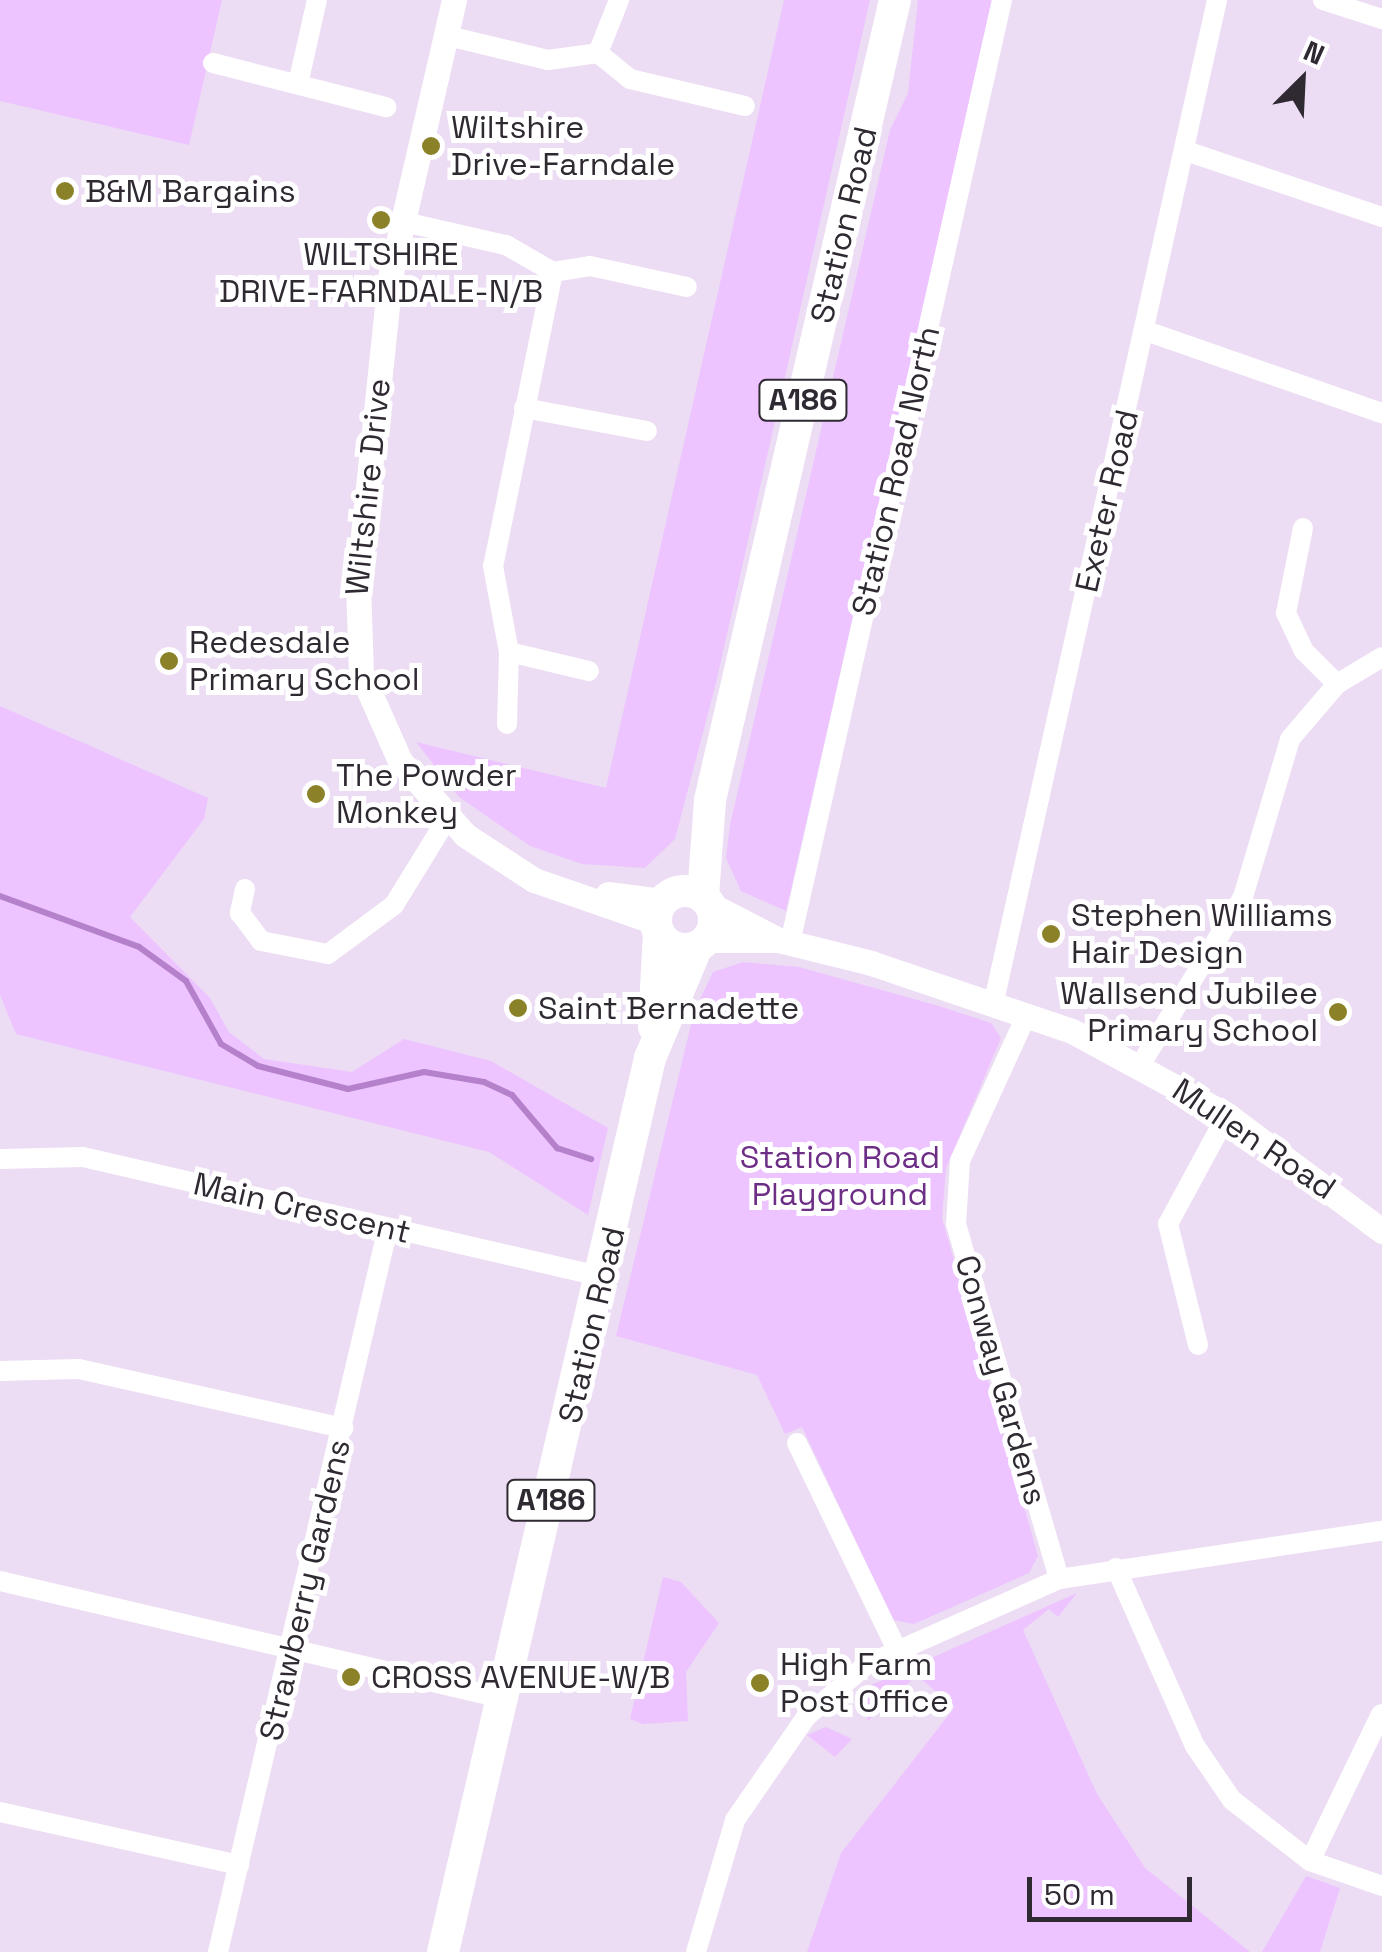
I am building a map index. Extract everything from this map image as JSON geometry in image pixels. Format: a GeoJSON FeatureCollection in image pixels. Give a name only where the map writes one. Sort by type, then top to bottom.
{"type":"FeatureCollection","features":[{"type":"Feature","properties":{"kind":"main road","name":"Station Road"},"geometry":{"type":"LineString","coordinates":[[444,1952],[654,1047],[677,908],[710,800],[896,0]]}},
{"type":"Feature","properties":{"kind":"main road","name":"Station Road"},"geometry":{"type":"LineString","coordinates":[[654,1047],[702,943],[677,908]]}},
{"type":"Feature","properties":{"kind":"main road"},"geometry":{"type":"LineString","coordinates":[[677,908],[675,948],[702,943]]}},
{"type":"Feature","properties":{"kind":"street"},"geometry":{"type":"LineString","coordinates":[[298,84],[317,0]]}},
{"type":"Feature","properties":{"kind":"street","name":"Wiltshire Drive"},"geometry":{"type":"LineString","coordinates":[[454,0],[400,221],[357,646],[388,740],[448,819],[508,866],[564,888],[677,908]]}},
{"type":"Feature","properties":{"kind":"street"},"geometry":{"type":"LineString","coordinates":[[598,53],[619,0]]}},
{"type":"Feature","properties":{"kind":"street","name":"Station Road North"},"geometry":{"type":"LineString","coordinates":[[785,941],[1002,0]]}},
{"type":"Feature","properties":{"kind":"street","name":"Exeter Road"},"geometry":{"type":"LineString","coordinates":[[994,1001],[1217,0]]}},
{"type":"Feature","properties":{"kind":"street"},"geometry":{"type":"LineString","coordinates":[[1323,0],[1382,18]]}},
{"type":"Feature","properties":{"kind":"street"},"geometry":{"type":"LineString","coordinates":[[444,35],[548,60],[598,53],[630,79],[744,106]]}},
{"type":"Feature","properties":{"kind":"street"},"geometry":{"type":"LineString","coordinates":[[213,63],[386,106]]}},
{"type":"Feature","properties":{"kind":"street"},"geometry":{"type":"LineString","coordinates":[[1186,151],[1382,217]]}},
{"type":"Feature","properties":{"kind":"street"},"geometry":{"type":"LineString","coordinates":[[400,221],[506,245],[553,272],[590,266],[687,287]]}},
{"type":"Feature","properties":{"kind":"street"},"geometry":{"type":"LineString","coordinates":[[507,724],[509,652],[492,555],[553,272]]}},
{"type":"Feature","properties":{"kind":"street"},"geometry":{"type":"LineString","coordinates":[[1146,331],[1382,413]]}},
{"type":"Feature","properties":{"kind":"street"},"geometry":{"type":"LineString","coordinates":[[524,408],[647,431]]}},
{"type":"Feature","properties":{"kind":"street"},"geometry":{"type":"LineString","coordinates":[[1303,528],[1286,613],[1304,651],[1336,684]]}},
{"type":"Feature","properties":{"kind":"street"},"geometry":{"type":"LineString","coordinates":[[509,652],[589,671]]}},
{"type":"Feature","properties":{"kind":"street"},"geometry":{"type":"LineString","coordinates":[[1140,1064],[1243,896],[1290,739],[1336,684],[1382,657]]}},
{"type":"Feature","properties":{"kind":"street"},"geometry":{"type":"LineString","coordinates":[[246,889],[240,913],[260,941],[328,954],[385,916],[448,819]]}},
{"type":"Feature","properties":{"kind":"street","name":"Mullen Road"},"geometry":{"type":"LineString","coordinates":[[677,908],[994,1001],[1140,1064],[1227,1115],[1382,1231]]}},
{"type":"Feature","properties":{"kind":"street","name":"Mullen Road"},"geometry":{"type":"LineString","coordinates":[[702,943],[785,941]]}},
{"type":"Feature","properties":{"kind":"street","name":"Conway Gardens"},"geometry":{"type":"LineString","coordinates":[[1027,1014],[960,1162],[956,1224],[1059,1580]]}},
{"type":"Feature","properties":{"kind":"street"},"geometry":{"type":"LineString","coordinates":[[1198,1345],[1168,1224],[1227,1115]]}},
{"type":"Feature","properties":{"kind":"street","name":"Main Crescent"},"geometry":{"type":"LineString","coordinates":[[0,1159],[83,1157],[602,1277]]}},
{"type":"Feature","properties":{"kind":"street","name":"Strawberry Gardens"},"geometry":{"type":"LineString","coordinates":[[218,1952],[388,1228]]}},
{"type":"Feature","properties":{"kind":"street"},"geometry":{"type":"LineString","coordinates":[[0,1371],[79,1369],[343,1428]]}},
{"type":"Feature","properties":{"kind":"street"},"geometry":{"type":"LineString","coordinates":[[797,1444],[897,1650]]}},
{"type":"Feature","properties":{"kind":"street"},"geometry":{"type":"LineString","coordinates":[[696,1952],[724,1842],[769,1763],[837,1685],[897,1650],[1059,1580],[1116,1568],[1382,1531]]}},
{"type":"Feature","properties":{"kind":"street"},"geometry":{"type":"LineString","coordinates":[[1116,1568],[1210,1771],[1249,1819],[1310,1861],[1382,1886]]}},
{"type":"Feature","properties":{"kind":"street"},"geometry":{"type":"LineString","coordinates":[[0,1581],[505,1698]]}},
{"type":"Feature","properties":{"kind":"street"},"geometry":{"type":"LineString","coordinates":[[1310,1861],[1381,1714]]}},
{"type":"Feature","properties":{"kind":"street"},"geometry":{"type":"LineString","coordinates":[[0,1812],[239,1865]]}},
{"type":"Feature","properties":{"kind":"green space"},"geometry":{"type":"Polygon","coordinates":[[[0,0],[222,0],[189,145],[0,101],[0,0]]]}},
{"type":"Feature","properties":{"kind":"green space"},"geometry":{"type":"Polygon","coordinates":[[[784,0],[870,0],[715,687],[675,839],[645,868],[582,864],[530,846],[459,797],[416,742],[606,788],[784,0]]]}},
{"type":"Feature","properties":{"kind":"green space"},"geometry":{"type":"Polygon","coordinates":[[[918,0],[993,0],[786,911],[741,891],[726,858],[730,825],[890,130],[908,93],[918,0]]]}},
{"type":"Feature","properties":{"kind":"green space"},"geometry":{"type":"Polygon","coordinates":[[[0,706],[208,798],[204,819],[130,917],[210,998],[229,1032],[264,1059],[352,1072],[404,1039],[491,1061],[608,1128],[588,1215],[489,1152],[16,1034],[0,995],[0,706]]]}},
{"type":"Feature","properties":{"kind":"green space","name":"Station Road Playground"},"geometry":{"type":"Polygon","coordinates":[[[743,962],[799,967],[939,1006],[991,1023],[1001,1038],[946,1168],[942,1218],[1038,1556],[1029,1573],[914,1624],[893,1620],[802,1427],[785,1434],[757,1375],[616,1336],[694,1012],[713,972],[743,962]]]}},
{"type":"Feature","properties":{"kind":"green space"},"geometry":{"type":"Polygon","coordinates":[[[663,1577],[681,1582],[719,1623],[686,1672],[688,1721],[643,1724],[630,1719],[663,1577]]]}},
{"type":"Feature","properties":{"kind":"green space"},"geometry":{"type":"Polygon","coordinates":[[[1077,1593],[1058,1617],[1049,1609],[1023,1630],[1097,1794],[1145,1868],[1250,1952],[807,1952],[841,1853],[954,1708],[917,1675],[868,1721],[860,1690],[1077,1593]]]}},
{"type":"Feature","properties":{"kind":"green space"},"geometry":{"type":"Polygon","coordinates":[[[826,1727],[852,1739],[835,1757],[807,1735],[826,1727]]]}},
{"type":"Feature","properties":{"kind":"green space"},"geometry":{"type":"Polygon","coordinates":[[[1306,1876],[1340,1888],[1320,1952],[1262,1952],[1306,1876]]]}},
{"type":"Feature","properties":{"kind":"waterway"},"geometry":{"type":"LineString","coordinates":[[0,896],[139,947],[186,981],[221,1044],[258,1066],[348,1089],[424,1072],[484,1082],[512,1095],[557,1148],[591,1159]]}},
{"type":"Feature","properties":{"kind":"place","name":"Wiltshire Drive-Farndale"},"geometry":{"type":"Point","coordinates":[431,146]}},
{"type":"Feature","properties":{"kind":"place","name":"B&M Bargains"},"geometry":{"type":"Point","coordinates":[65,191]}},
{"type":"Feature","properties":{"kind":"place","name":"WILTSHIRE DRIVE-FARNDALE-N/B"},"geometry":{"type":"Point","coordinates":[381,220]}},
{"type":"Feature","properties":{"kind":"place","name":"Redesdale Primary School"},"geometry":{"type":"Point","coordinates":[169,661]}},
{"type":"Feature","properties":{"kind":"place","name":"The Powder Monkey"},"geometry":{"type":"Point","coordinates":[316,794]}},
{"type":"Feature","properties":{"kind":"place","name":"Stephen Williams Hair Design"},"geometry":{"type":"Point","coordinates":[1051,934]}},
{"type":"Feature","properties":{"kind":"place","name":"Saint Bernadette"},"geometry":{"type":"Point","coordinates":[518,1008]}},
{"type":"Feature","properties":{"kind":"place","name":"Wallsend Jubilee Primary School"},"geometry":{"type":"Point","coordinates":[1338,1012]}},
{"type":"Feature","properties":{"kind":"place","name":"CROSS AVENUE-W/B"},"geometry":{"type":"Point","coordinates":[351,1677]}},
{"type":"Feature","properties":{"kind":"place","name":"High Farm Post Office"},"geometry":{"type":"Point","coordinates":[760,1683]}}]}
